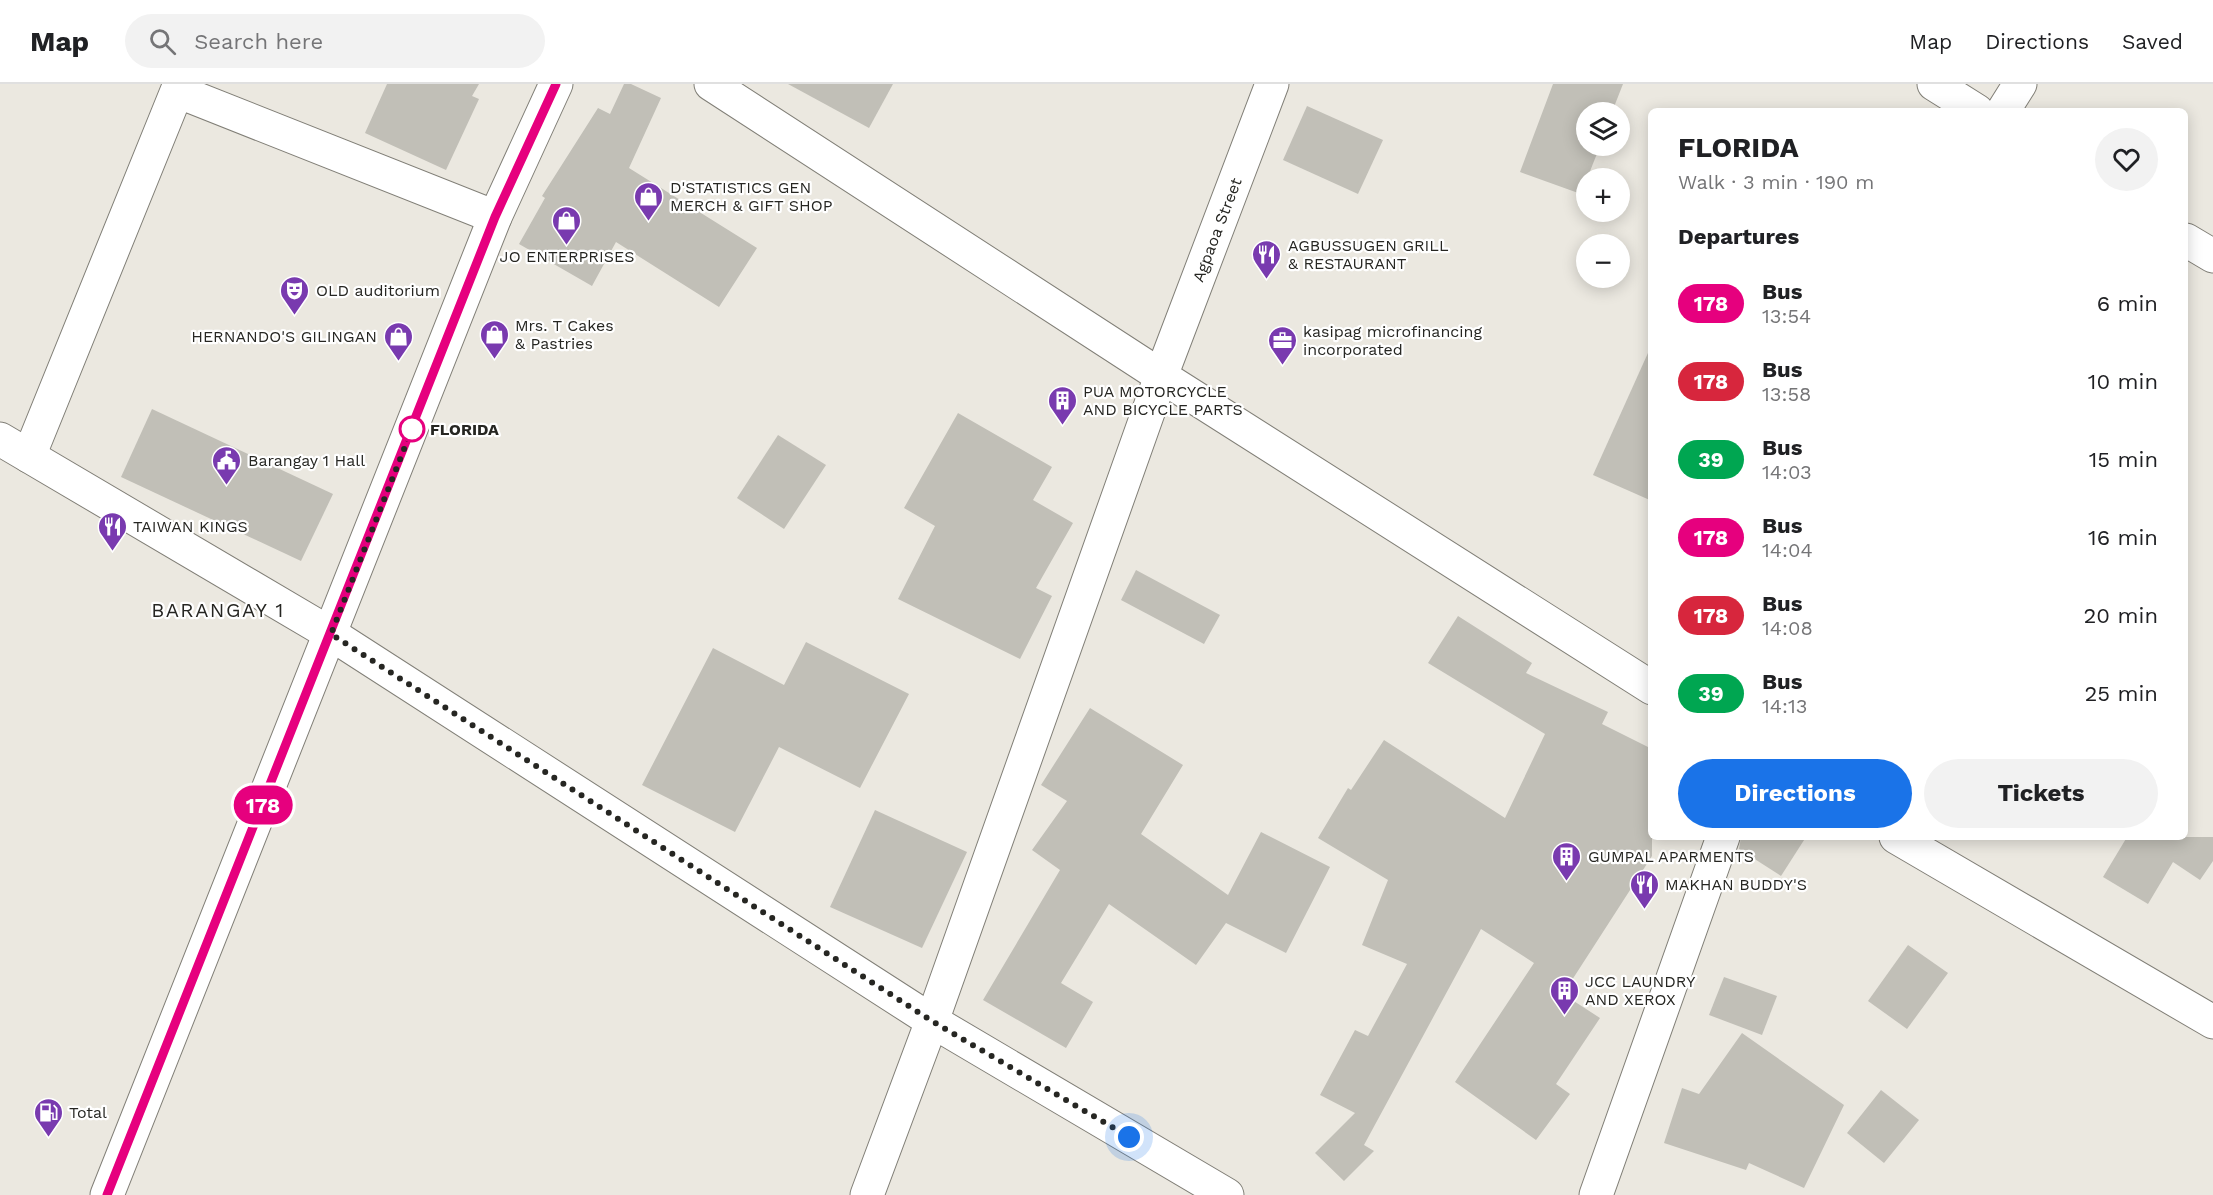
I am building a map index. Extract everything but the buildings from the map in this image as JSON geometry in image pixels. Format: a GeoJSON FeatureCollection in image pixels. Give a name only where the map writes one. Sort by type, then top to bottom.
{"type":"FeatureCollection","features":[{"type":"Feature","properties":{"kind":"street"},"geometry":{"type":"LineString","coordinates":[[107,1195],[495,217],[556,84]]}},
{"type":"Feature","properties":{"kind":"street"},"geometry":{"type":"LineString","coordinates":[[711,84],[1161,376],[1648,685]]}},
{"type":"Feature","properties":{"kind":"street","name":"Agpaoa Street"},"geometry":{"type":"LineString","coordinates":[[867,1195],[932,1021],[1161,376],[1272,84]]}},
{"type":"Feature","properties":{"kind":"street"},"geometry":{"type":"LineString","coordinates":[[1934,84],[1972,108]]}},
{"type":"Feature","properties":{"kind":"street"},"geometry":{"type":"LineString","coordinates":[[2005,108],[2020,84]]}},
{"type":"Feature","properties":{"kind":"street"},"geometry":{"type":"LineString","coordinates":[[28,456],[178,88],[495,217]]}},
{"type":"Feature","properties":{"kind":"street"},"geometry":{"type":"LineString","coordinates":[[2188,241],[2213,256]]}},
{"type":"Feature","properties":{"kind":"street"},"geometry":{"type":"LineString","coordinates":[[0,439],[331,634],[932,1021],[1227,1195]]}},
{"type":"Feature","properties":{"kind":"street"},"geometry":{"type":"LineString","coordinates":[[1596,1195],[1721,840]]}},
{"type":"Feature","properties":{"kind":"street"},"geometry":{"type":"LineString","coordinates":[[1901,840],[2213,1022]]}},
{"type":"Feature","properties":{"kind":"bus line","name":"178"},"geometry":{"type":"LineString","coordinates":[[107,1195],[495,217],[556,84]]}},
{"type":"Feature","properties":{"kind":"place","name":"D'STATISTICS GEN MERCH & GIFT SHOP"},"geometry":{"type":"Point","coordinates":[649,222]}},
{"type":"Feature","properties":{"kind":"place","name":"JO ENTERPRISES"},"geometry":{"type":"Point","coordinates":[567,246]}},
{"type":"Feature","properties":{"kind":"place","name":"AGBUSSUGEN GRILL & RESTAURANT"},"geometry":{"type":"Point","coordinates":[1267,280]}},
{"type":"Feature","properties":{"kind":"place","name":"OLD auditorium"},"geometry":{"type":"Point","coordinates":[295,316]}},
{"type":"Feature","properties":{"kind":"place","name":"Mrs. T Cakes & Pastries"},"geometry":{"type":"Point","coordinates":[494,360]}},
{"type":"Feature","properties":{"kind":"place","name":"HERNANDO'S GILINGAN"},"geometry":{"type":"Point","coordinates":[398,362]}},
{"type":"Feature","properties":{"kind":"place","name":"kasipag microfinancing incorporated"},"geometry":{"type":"Point","coordinates":[1282,366]}},
{"type":"Feature","properties":{"kind":"place","name":"PUA MOTORCYCLE AND BICYCLE PARTS"},"geometry":{"type":"Point","coordinates":[1062,426]}},
{"type":"Feature","properties":{"kind":"place","name":"FLORIDA"},"geometry":{"type":"Point","coordinates":[412,429]}},
{"type":"Feature","properties":{"kind":"place","name":"Barangay 1 Hall"},"geometry":{"type":"Point","coordinates":[227,486]}},
{"type":"Feature","properties":{"kind":"place","name":"TAIWAN KINGS"},"geometry":{"type":"Point","coordinates":[112,552]}},
{"type":"Feature","properties":{"kind":"place","name":"GUMPAL APARMENTS"},"geometry":{"type":"Point","coordinates":[1567,882]}},
{"type":"Feature","properties":{"kind":"place","name":"MAKHAN BUDDY'S"},"geometry":{"type":"Point","coordinates":[1644,910]}},
{"type":"Feature","properties":{"kind":"place","name":"JCC LAUNDRY AND XEROX"},"geometry":{"type":"Point","coordinates":[1564,1016]}},
{"type":"Feature","properties":{"kind":"place","name":"Total"},"geometry":{"type":"Point","coordinates":[48,1138]}},
{"type":"Feature","properties":{"kind":"district","name":"BARANGAY 1"},"geometry":{"type":"Point","coordinates":[218,610]}},
{"type":"Feature","properties":{"kind":"route"},"geometry":{"type":"LineString","coordinates":[[412,429],[331,634],[932,1021],[1129,1137]]}}]}
